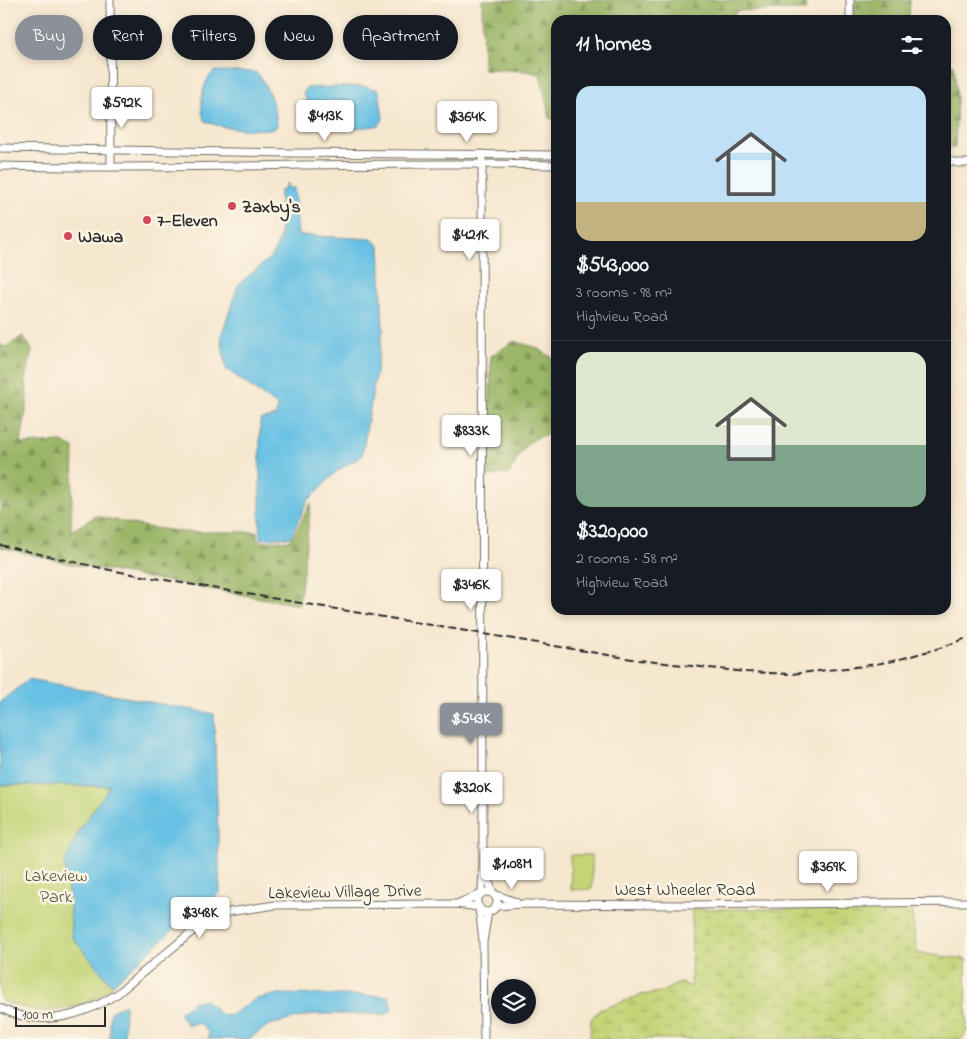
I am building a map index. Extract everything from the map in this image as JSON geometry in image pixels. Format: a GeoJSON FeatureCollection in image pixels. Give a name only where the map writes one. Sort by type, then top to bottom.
{"type":"FeatureCollection","features":[{"type":"Feature","properties":{"kind":"street"},"geometry":{"type":"LineString","coordinates":[[110,0],[111,168]]}},
{"type":"Feature","properties":{"kind":"street"},"geometry":{"type":"LineString","coordinates":[[850,0],[850,15]]}},
{"type":"Feature","properties":{"kind":"street"},"geometry":{"type":"LineString","coordinates":[[0,148],[551,155]]}},
{"type":"Feature","properties":{"kind":"street"},"geometry":{"type":"LineString","coordinates":[[482,154],[483,866],[480,894],[477,901],[480,929],[484,942]]}},
{"type":"Feature","properties":{"kind":"street"},"geometry":{"type":"LineString","coordinates":[[951,161],[967,163]]}},
{"type":"Feature","properties":{"kind":"street"},"geometry":{"type":"LineString","coordinates":[[951,165],[958,163]]}},
{"type":"Feature","properties":{"kind":"street"},"geometry":{"type":"LineString","coordinates":[[0,166],[111,168],[551,165]]}},
{"type":"Feature","properties":{"kind":"street"},"geometry":{"type":"LineString","coordinates":[[483,866],[497,900],[496,906],[488,912],[484,942],[484,1039]]}},
{"type":"Feature","properties":{"kind":"street"},"geometry":{"type":"LineString","coordinates":[[480,894],[487,892],[493,894]]}},
{"type":"Feature","properties":{"kind":"street","name":"Lakeview Village Drive"},"geometry":{"type":"LineString","coordinates":[[456,904],[480,894]]}},
{"type":"Feature","properties":{"kind":"street","name":"West Wheeler Road"},"geometry":{"type":"LineString","coordinates":[[493,894],[524,904]]}},
{"type":"Feature","properties":{"kind":"street","name":"West Wheeler Road"},"geometry":{"type":"LineString","coordinates":[[496,906],[524,904],[688,905],[967,902]]}},
{"type":"Feature","properties":{"kind":"street","name":"Lakeview Village Drive"},"geometry":{"type":"LineString","coordinates":[[0,1008],[21,1016],[39,1018],[60,1018],[85,1012],[117,994],[194,930],[228,912],[275,905],[456,904],[479,908]]}},
{"type":"Feature","properties":{"kind":"street"},"geometry":{"type":"LineString","coordinates":[[479,908],[488,912]]}},
{"type":"Feature","properties":{"kind":"green space"},"geometry":{"type":"Polygon","coordinates":[[[482,0],[805,0],[806,10],[735,11],[735,15],[551,15],[551,119],[540,74],[525,71],[483,69],[482,0]]]}},
{"type":"Feature","properties":{"kind":"green space"},"geometry":{"type":"Polygon","coordinates":[[[853,0],[910,0],[909,15],[853,15],[853,0]]]}},
{"type":"Feature","properties":{"kind":"green space"},"geometry":{"type":"Polygon","coordinates":[[[951,65],[954,65],[957,99],[955,148],[951,147],[951,65]]]}},
{"type":"Feature","properties":{"kind":"green space"},"geometry":{"type":"Polygon","coordinates":[[[23,336],[32,350],[26,381],[27,404],[21,444],[62,442],[74,448],[71,531],[96,516],[146,527],[184,532],[257,532],[257,539],[260,542],[291,540],[311,503],[299,605],[72,564],[0,547],[0,345],[6,347],[23,336]]]}},
{"type":"Feature","properties":{"kind":"green space"},"geometry":{"type":"Polygon","coordinates":[[[514,341],[537,348],[551,357],[551,434],[531,441],[522,451],[509,474],[488,476],[491,356],[514,341]]]}},
{"type":"Feature","properties":{"kind":"green space","name":"Lakeview Park"},"geometry":{"type":"Polygon","coordinates":[[[0,785],[110,786],[112,989],[94,999],[65,1009],[45,1011],[4,1002],[0,999],[0,785]]]}},
{"type":"Feature","properties":{"kind":"green space"},"geometry":{"type":"Polygon","coordinates":[[[570,855],[592,855],[592,889],[571,890],[570,855]]]}},
{"type":"Feature","properties":{"kind":"green space"},"geometry":{"type":"Polygon","coordinates":[[[911,906],[917,953],[966,959],[967,1030],[962,1039],[590,1039],[591,1019],[599,1010],[641,995],[661,992],[681,982],[691,987],[692,909],[911,906]]]}},
{"type":"Feature","properties":{"kind":"water"},"geometry":{"type":"Polygon","coordinates":[[[216,71],[255,72],[267,88],[277,120],[275,128],[260,130],[240,129],[219,126],[205,121],[202,109],[203,94],[207,80],[216,71]]]}},
{"type":"Feature","properties":{"kind":"water"},"geometry":{"type":"Polygon","coordinates":[[[360,86],[371,89],[375,88],[379,91],[383,119],[379,125],[355,128],[324,128],[313,124],[303,94],[306,88],[360,86]]]}},
{"type":"Feature","properties":{"kind":"water"},"geometry":{"type":"Polygon","coordinates":[[[286,184],[288,184],[289,189],[294,187],[298,235],[372,239],[380,246],[383,330],[362,456],[337,471],[307,502],[291,537],[260,539],[260,420],[276,416],[277,406],[226,369],[221,337],[238,285],[272,256],[280,239],[280,190],[286,188],[286,184]]]}},
{"type":"Feature","properties":{"kind":"water"},"geometry":{"type":"Polygon","coordinates":[[[29,679],[214,714],[220,893],[183,921],[112,985],[72,937],[64,863],[80,829],[110,786],[0,785],[0,702],[29,679]]]}},
{"type":"Feature","properties":{"kind":"water"},"geometry":{"type":"Polygon","coordinates":[[[279,994],[389,996],[392,1010],[386,1014],[314,1014],[269,1025],[249,1039],[208,1039],[209,1033],[200,1023],[187,1025],[179,1013],[194,1001],[205,1000],[220,1014],[229,1016],[256,999],[279,994]]]}},
{"type":"Feature","properties":{"kind":"water"},"geometry":{"type":"Polygon","coordinates":[[[125,1004],[124,1039],[110,1039],[110,1012],[125,1004]]]}},
{"type":"Feature","properties":{"kind":"railway"},"geometry":{"type":"LineString","coordinates":[[0,545],[110,570],[182,583],[638,660],[746,672],[791,674],[864,666],[893,661],[940,648],[967,638]]}},
{"type":"Feature","properties":{"kind":"place","name":"Zaxby's"},"geometry":{"type":"Point","coordinates":[232,206]}},
{"type":"Feature","properties":{"kind":"place","name":"7-Eleven"},"geometry":{"type":"Point","coordinates":[147,220]}},
{"type":"Feature","properties":{"kind":"place","name":"Wawa"},"geometry":{"type":"Point","coordinates":[68,236]}}]}
